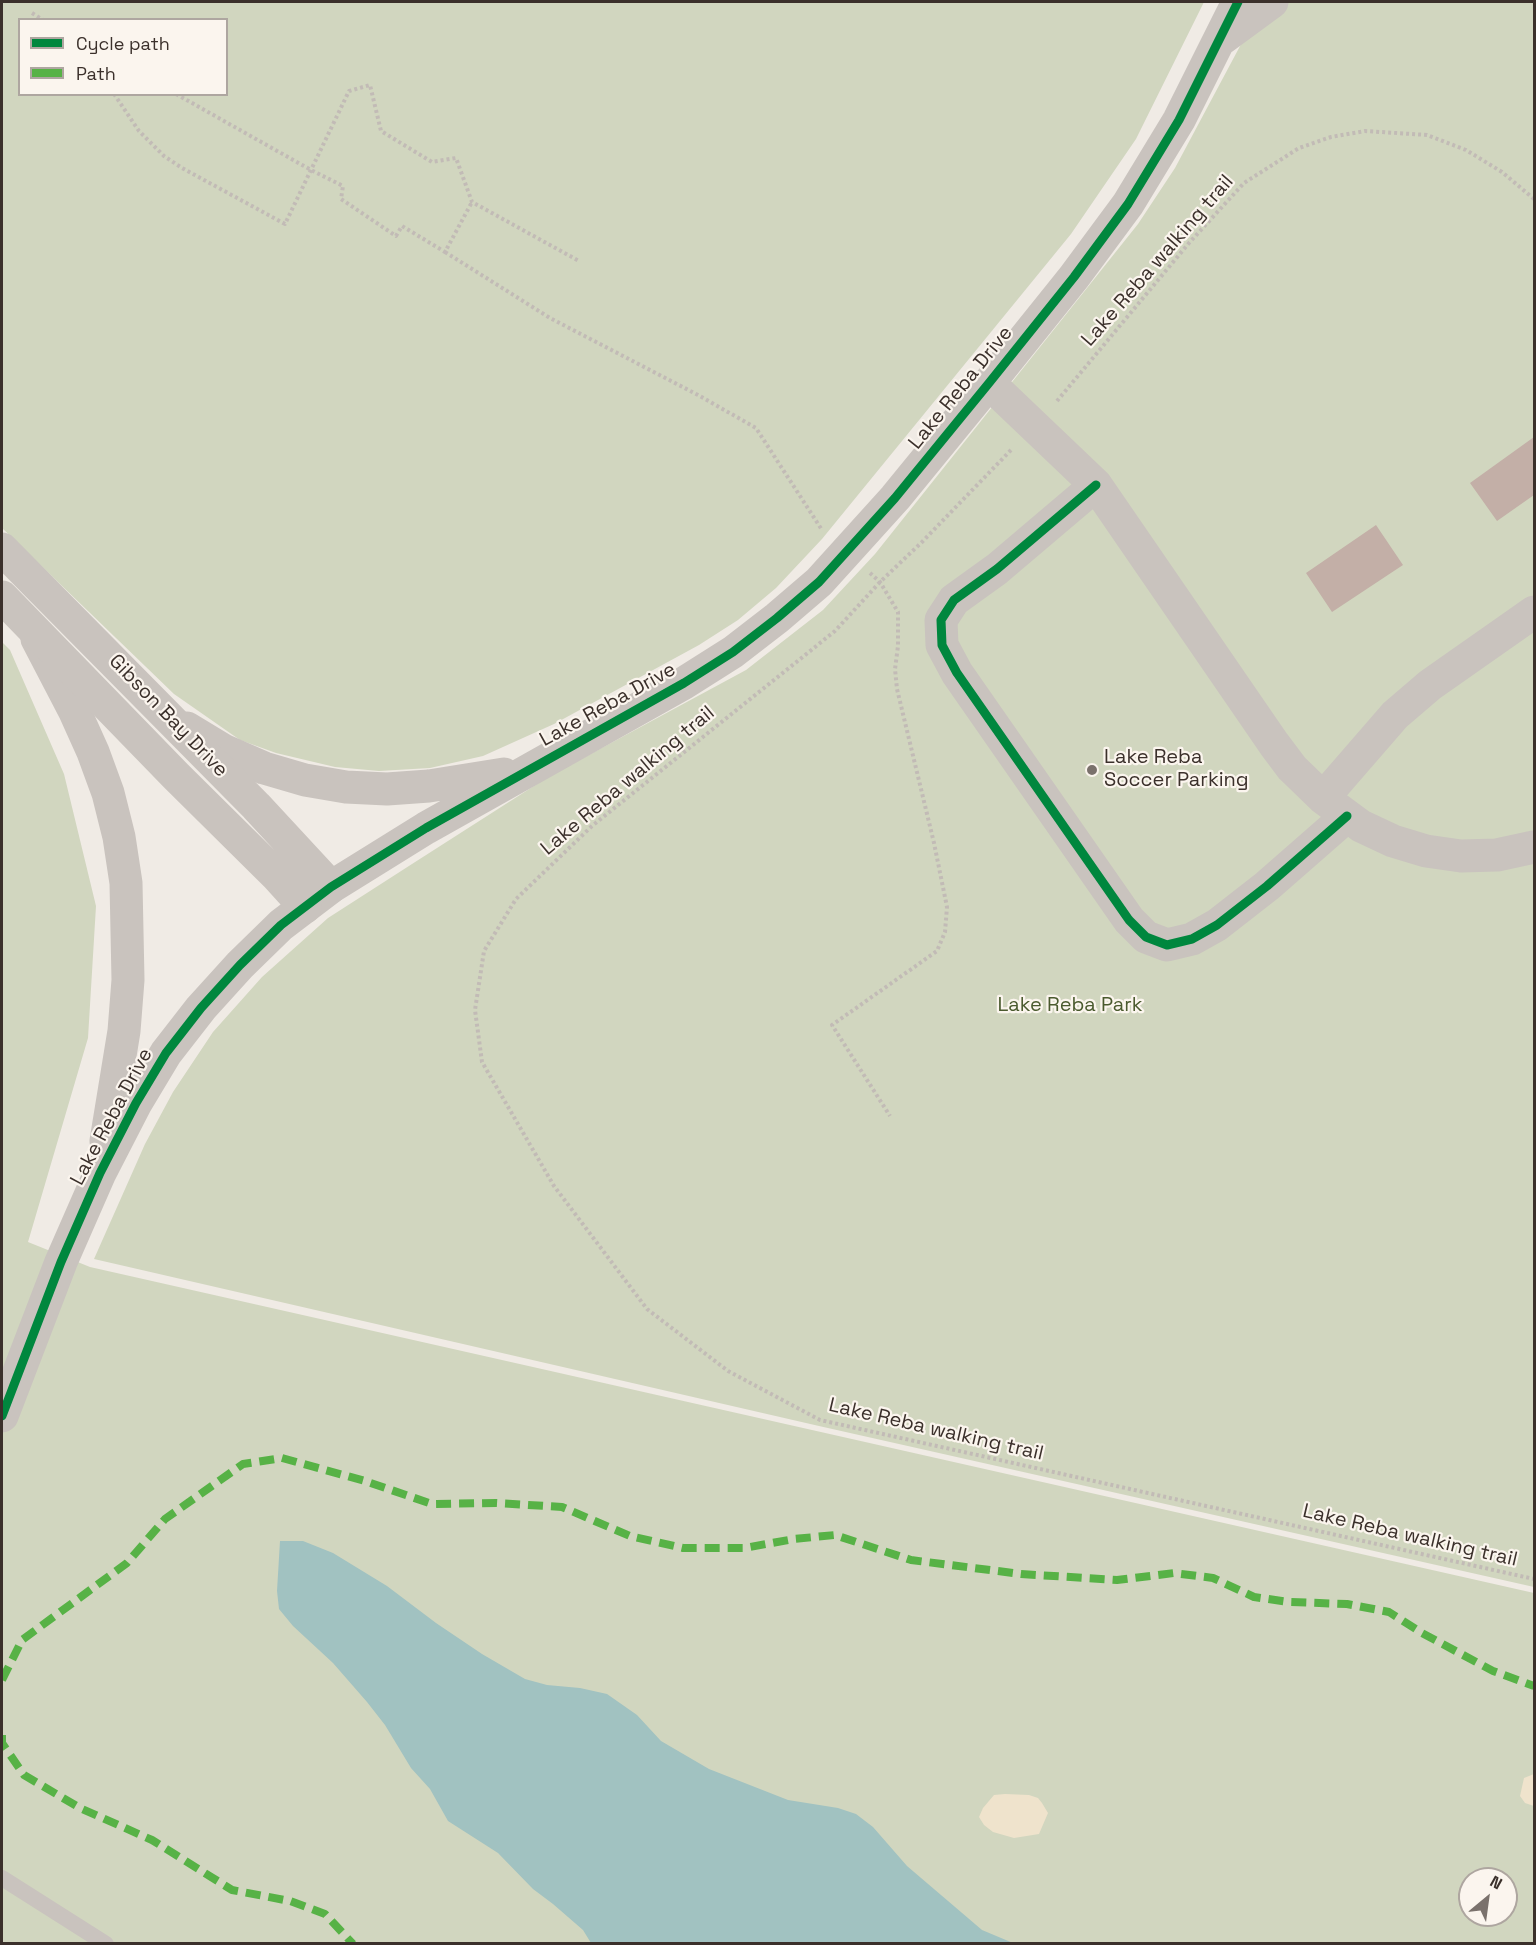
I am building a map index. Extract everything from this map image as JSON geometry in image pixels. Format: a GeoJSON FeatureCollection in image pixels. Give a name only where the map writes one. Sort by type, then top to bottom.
{"type":"FeatureCollection","features":[{"type":"Feature","properties":{"kind":"street"},"geometry":{"type":"LineString","coordinates":[[1215,2],[1217,43]]}},
{"type":"Feature","properties":{"kind":"street","name":"Lake Reba Drive"},"geometry":{"type":"LineString","coordinates":[[2,1416],[60,1262],[100,1173],[136,1103],[166,1053],[201,1008],[240,965],[281,926],[331,887],[426,828],[684,683],[733,652],[819,582],[853,546],[989,383],[1074,277],[1128,204],[1179,120],[1238,2]]}},
{"type":"Feature","properties":{"kind":"street"},"geometry":{"type":"LineString","coordinates":[[1217,43],[1272,2]]}},
{"type":"Feature","properties":{"kind":"street"},"geometry":{"type":"LineString","coordinates":[[989,383],[1096,485],[1274,744],[1292,768],[1335,807],[1361,826],[1393,841],[1426,851],[1461,856],[1497,855],[1534,847]]}},
{"type":"Feature","properties":{"kind":"street"},"geometry":{"type":"LineString","coordinates":[[1096,485],[997,569],[954,600],[941,620],[942,645],[957,673],[1129,920],[1146,937],[1167,945],[1192,939],[1217,925],[1267,886],[1335,807],[1395,715],[1430,685],[1534,612]]}},
{"type":"Feature","properties":{"kind":"street","name":"Gibson Bay Drive"},"geometry":{"type":"LineString","coordinates":[[2,549],[171,718],[331,887]]}},
{"type":"Feature","properties":{"kind":"street","name":"Gibson Bay Drive"},"geometry":{"type":"LineString","coordinates":[[2,597],[305,907]]}},
{"type":"Feature","properties":{"kind":"street"},"geometry":{"type":"LineString","coordinates":[[31,627],[93,752],[108,794],[119,837],[126,883],[129,931],[124,1031],[100,1173]]}},
{"type":"Feature","properties":{"kind":"street"},"geometry":{"type":"LineString","coordinates":[[171,718],[225,751],[264,768],[305,780],[346,787],[387,789],[429,786],[526,771]]}},
{"type":"Feature","properties":{"kind":"lane"},"geometry":{"type":"LineString","coordinates":[[2,1878],[106,1944]]}},
{"type":"Feature","properties":{"kind":"path"},"geometry":{"type":"LineString","coordinates":[[32,13],[40,18]]}},
{"type":"Feature","properties":{"kind":"path"},"geometry":{"type":"LineString","coordinates":[[115,96],[139,131],[164,156],[285,224],[349,91],[370,85],[381,131],[432,162],[456,159],[472,202],[579,261]]}},
{"type":"Feature","properties":{"kind":"path"},"geometry":{"type":"LineString","coordinates":[[180,96],[343,186],[341,200],[396,236],[402,226],[445,252],[472,202]]}},
{"type":"Feature","properties":{"kind":"green space"},"geometry":{"type":"Polygon","coordinates":[[[2,2],[1204,2],[1136,139],[1071,234],[822,539],[776,588],[738,620],[699,645],[554,724],[483,756],[430,768],[379,771],[335,767],[276,753],[240,740],[174,694],[2,528],[2,2]]]}},
{"type":"Feature","properties":{"kind":"green space","name":"Lake Reba Park"},"geometry":{"type":"Polygon","coordinates":[[[1261,2],[1534,2],[1534,1587],[819,1426],[94,1259],[145,1144],[173,1092],[213,1032],[262,977],[328,918],[548,777],[746,670],[823,610],[875,554],[1138,224],[1175,168],[1261,2]]]}},
{"type":"Feature","properties":{"kind":"green space"},"geometry":{"type":"Polygon","coordinates":[[[2,642],[10,650],[64,774],[96,906],[88,1038],[28,1242],[90,1267],[1534,1593],[1534,1943],[2,1943],[2,642]]]}},
{"type":"Feature","properties":{"kind":"sand"},"geometry":{"type":"Polygon","coordinates":[[[1534,1774],[1534,1806],[1525,1803],[1520,1796],[1524,1778],[1534,1774]]]}},
{"type":"Feature","properties":{"kind":"sand"},"geometry":{"type":"Polygon","coordinates":[[[994,1795],[1029,1795],[1038,1798],[1048,1813],[1039,1834],[1014,1838],[993,1832],[984,1825],[979,1817],[983,1808],[994,1795]]]}},
{"type":"Feature","properties":{"kind":"water"},"geometry":{"type":"Polygon","coordinates":[[[280,1541],[303,1541],[333,1553],[387,1586],[482,1654],[525,1679],[547,1685],[580,1688],[607,1694],[637,1715],[661,1741],[709,1769],[788,1800],[838,1808],[856,1814],[873,1827],[907,1866],[982,1930],[1013,1943],[591,1943],[583,1930],[533,1889],[498,1853],[448,1821],[430,1789],[411,1768],[385,1725],[367,1702],[333,1663],[293,1626],[279,1609],[277,1591],[280,1541]]]}},
{"type":"Feature","properties":{"kind":"building"},"geometry":{"type":"Polygon","coordinates":[[[1534,437],[1534,495],[1497,521],[1470,483],[1534,437]]]}},
{"type":"Feature","properties":{"kind":"building"},"geometry":{"type":"Polygon","coordinates":[[[1376,525],[1403,565],[1332,612],[1306,573],[1376,525]]]}},
{"type":"Feature","properties":{"kind":"marked path"},"geometry":{"type":"LineString","coordinates":[[2,1680],[22,1640],[127,1563],[165,1519],[243,1464],[282,1458],[365,1481],[432,1504],[496,1503],[562,1507],[630,1536],[683,1548],[744,1548],[794,1539],[835,1535],[911,1560],[1021,1574],[1117,1580],[1174,1573],[1213,1578],[1254,1597],[1289,1602],[1347,1604],[1389,1612],[1422,1633],[1493,1671],[1534,1686]]}},
{"type":"Feature","properties":{"kind":"marked path"},"geometry":{"type":"LineString","coordinates":[[2,1735],[2,1743],[24,1775],[80,1808],[152,1840],[232,1890],[290,1901],[325,1914],[353,1944]]}},
{"type":"Feature","properties":{"kind":"cycle path"},"geometry":{"type":"LineString","coordinates":[[2,1416],[61,1262],[100,1173],[136,1103],[166,1053],[201,1008],[281,925],[331,887],[426,828],[684,683],[733,652],[819,582],[895,498],[1074,277],[1128,204],[1179,120],[1238,2]]}},
{"type":"Feature","properties":{"kind":"cycle path"},"geometry":{"type":"LineString","coordinates":[[1096,485],[997,569],[954,600],[941,620],[942,645],[957,673],[1129,920],[1146,937],[1167,945],[1192,939],[1217,925],[1267,886],[1347,816]]}},
{"type":"Feature","properties":{"kind":"place","name":"Lake Reba Soccer Parking"},"geometry":{"type":"Point","coordinates":[1092,770]}}]}
